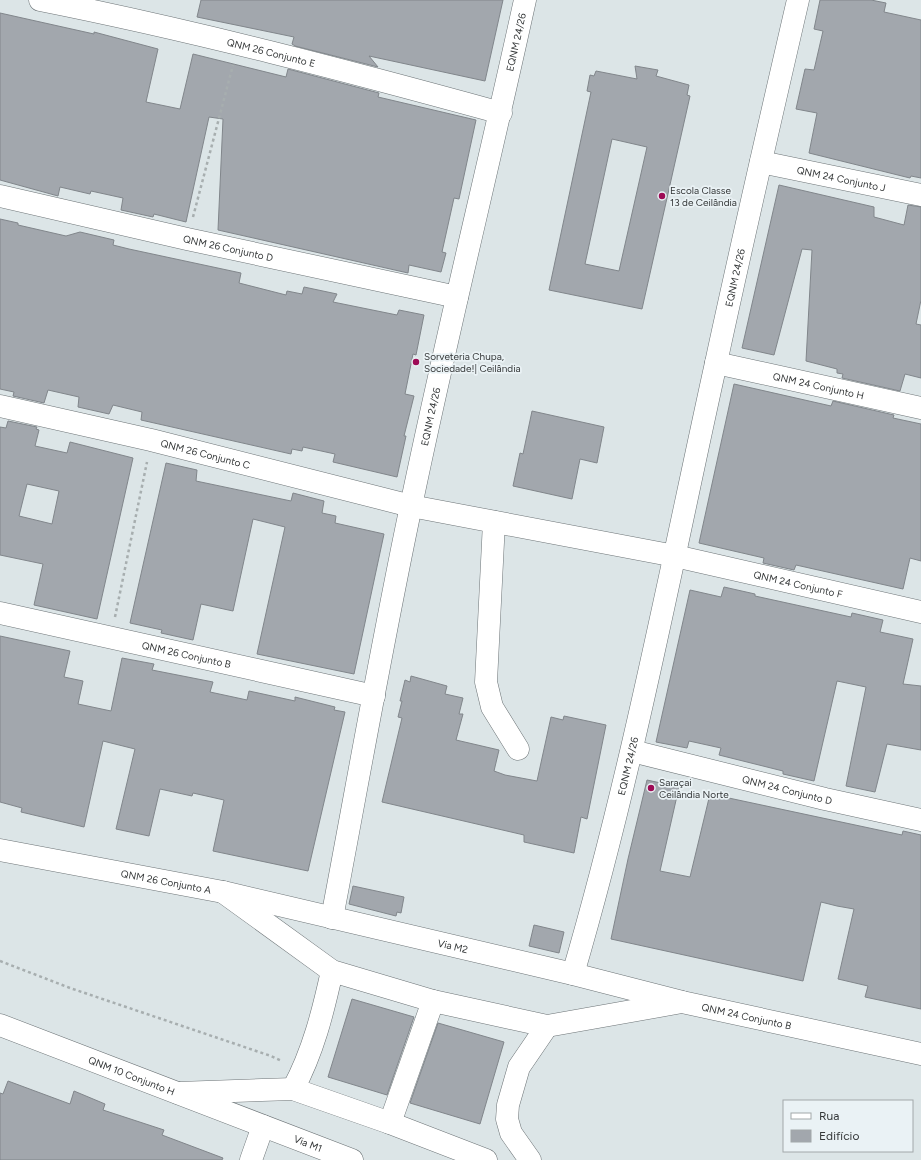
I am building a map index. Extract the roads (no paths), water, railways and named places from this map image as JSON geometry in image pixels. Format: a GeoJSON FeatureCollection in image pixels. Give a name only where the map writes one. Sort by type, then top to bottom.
{"type":"FeatureCollection","features":[{"type":"Feature","properties":{"kind":"street","name":"QNM 26 Conjunto E"},"geometry":{"type":"LineString","coordinates":[[40,0],[239,43],[501,113]]}},
{"type":"Feature","properties":{"kind":"street","name":"EQNM 24/26"},"geometry":{"type":"LineString","coordinates":[[332,918],[411,506],[456,297],[501,113],[525,0]]}},
{"type":"Feature","properties":{"kind":"street","name":"EQNM 24/26"},"geometry":{"type":"LineString","coordinates":[[573,974],[594,903],[632,751],[716,363],[798,0]]}},
{"type":"Feature","properties":{"kind":"street","name":"QNM 24 Conjunto J"},"geometry":{"type":"LineString","coordinates":[[761,162],[921,195]]}},
{"type":"Feature","properties":{"kind":"street","name":"QNM 26 Conjunto D"},"geometry":{"type":"LineString","coordinates":[[0,196],[187,239],[456,297]]}},
{"type":"Feature","properties":{"kind":"street","name":"QNM 24 Conjunto H"},"geometry":{"type":"LineString","coordinates":[[716,363],[921,408]]}},
{"type":"Feature","properties":{"kind":"street","name":"QNM 26 Conjunto C"},"geometry":{"type":"LineString","coordinates":[[0,406],[151,440],[411,506]]}},
{"type":"Feature","properties":{"kind":"street"},"geometry":{"type":"LineString","coordinates":[[411,506],[675,556]]}},
{"type":"Feature","properties":{"kind":"street"},"geometry":{"type":"LineString","coordinates":[[494,522],[486,682],[492,707],[518,749]]}},
{"type":"Feature","properties":{"kind":"street","name":"QNM 24 Conjunto F"},"geometry":{"type":"LineString","coordinates":[[675,556],[921,612]]}},
{"type":"Feature","properties":{"kind":"street","name":"QNM 26 Conjunto B"},"geometry":{"type":"LineString","coordinates":[[0,613],[374,696]]}},
{"type":"Feature","properties":{"kind":"street","name":"QNM 24 Conjunto D"},"geometry":{"type":"LineString","coordinates":[[632,751],[825,800],[921,820]]}},
{"type":"Feature","properties":{"kind":"street","name":"QNM 26 Conjunto A"},"geometry":{"type":"LineString","coordinates":[[1,851],[223,892],[332,918]]}},
{"type":"Feature","properties":{"kind":"street"},"geometry":{"type":"LineString","coordinates":[[223,892],[332,971],[433,1001],[547,1026],[682,1002]]}},
{"type":"Feature","properties":{"kind":"street","name":"Via M2"},"geometry":{"type":"LineString","coordinates":[[332,918],[573,974]]}},
{"type":"Feature","properties":{"kind":"street"},"geometry":{"type":"LineString","coordinates":[[298,1080],[323,1012],[332,971]]}},
{"type":"Feature","properties":{"kind":"street","name":"QNM 24 Conjunto B"},"geometry":{"type":"LineString","coordinates":[[573,974],[682,1002],[921,1054]]}},
{"type":"Feature","properties":{"kind":"street"},"geometry":{"type":"LineString","coordinates":[[390,1123],[433,1001]]}},
{"type":"Feature","properties":{"kind":"street","name":"QNM 10 Conjunto H"},"geometry":{"type":"LineString","coordinates":[[0,1025],[264,1126]]}},
{"type":"Feature","properties":{"kind":"street"},"geometry":{"type":"LineString","coordinates":[[530,1160],[511,1133],[507,1119],[508,1105],[519,1067],[547,1026]]}},
{"type":"Feature","properties":{"kind":"street"},"geometry":{"type":"LineString","coordinates":[[178,1093],[298,1080],[390,1123],[486,1160]]}},
{"type":"Feature","properties":{"kind":"street"},"geometry":{"type":"LineString","coordinates":[[251,1160],[264,1126]]}},
{"type":"Feature","properties":{"kind":"street","name":"Via M1"},"geometry":{"type":"LineString","coordinates":[[264,1126],[352,1160]]}},
{"type":"Feature","properties":{"kind":"place","name":"Escola Classe 13 de Ceilândia"},"geometry":{"type":"Point","coordinates":[662,196]}},
{"type":"Feature","properties":{"kind":"place","name":"Sorveteria Chupa, Sociedade!| Ceilândia"},"geometry":{"type":"Point","coordinates":[416,362]}},
{"type":"Feature","properties":{"kind":"place","name":"Saraçai Ceilândia Norte"},"geometry":{"type":"Point","coordinates":[651,788]}}]}
